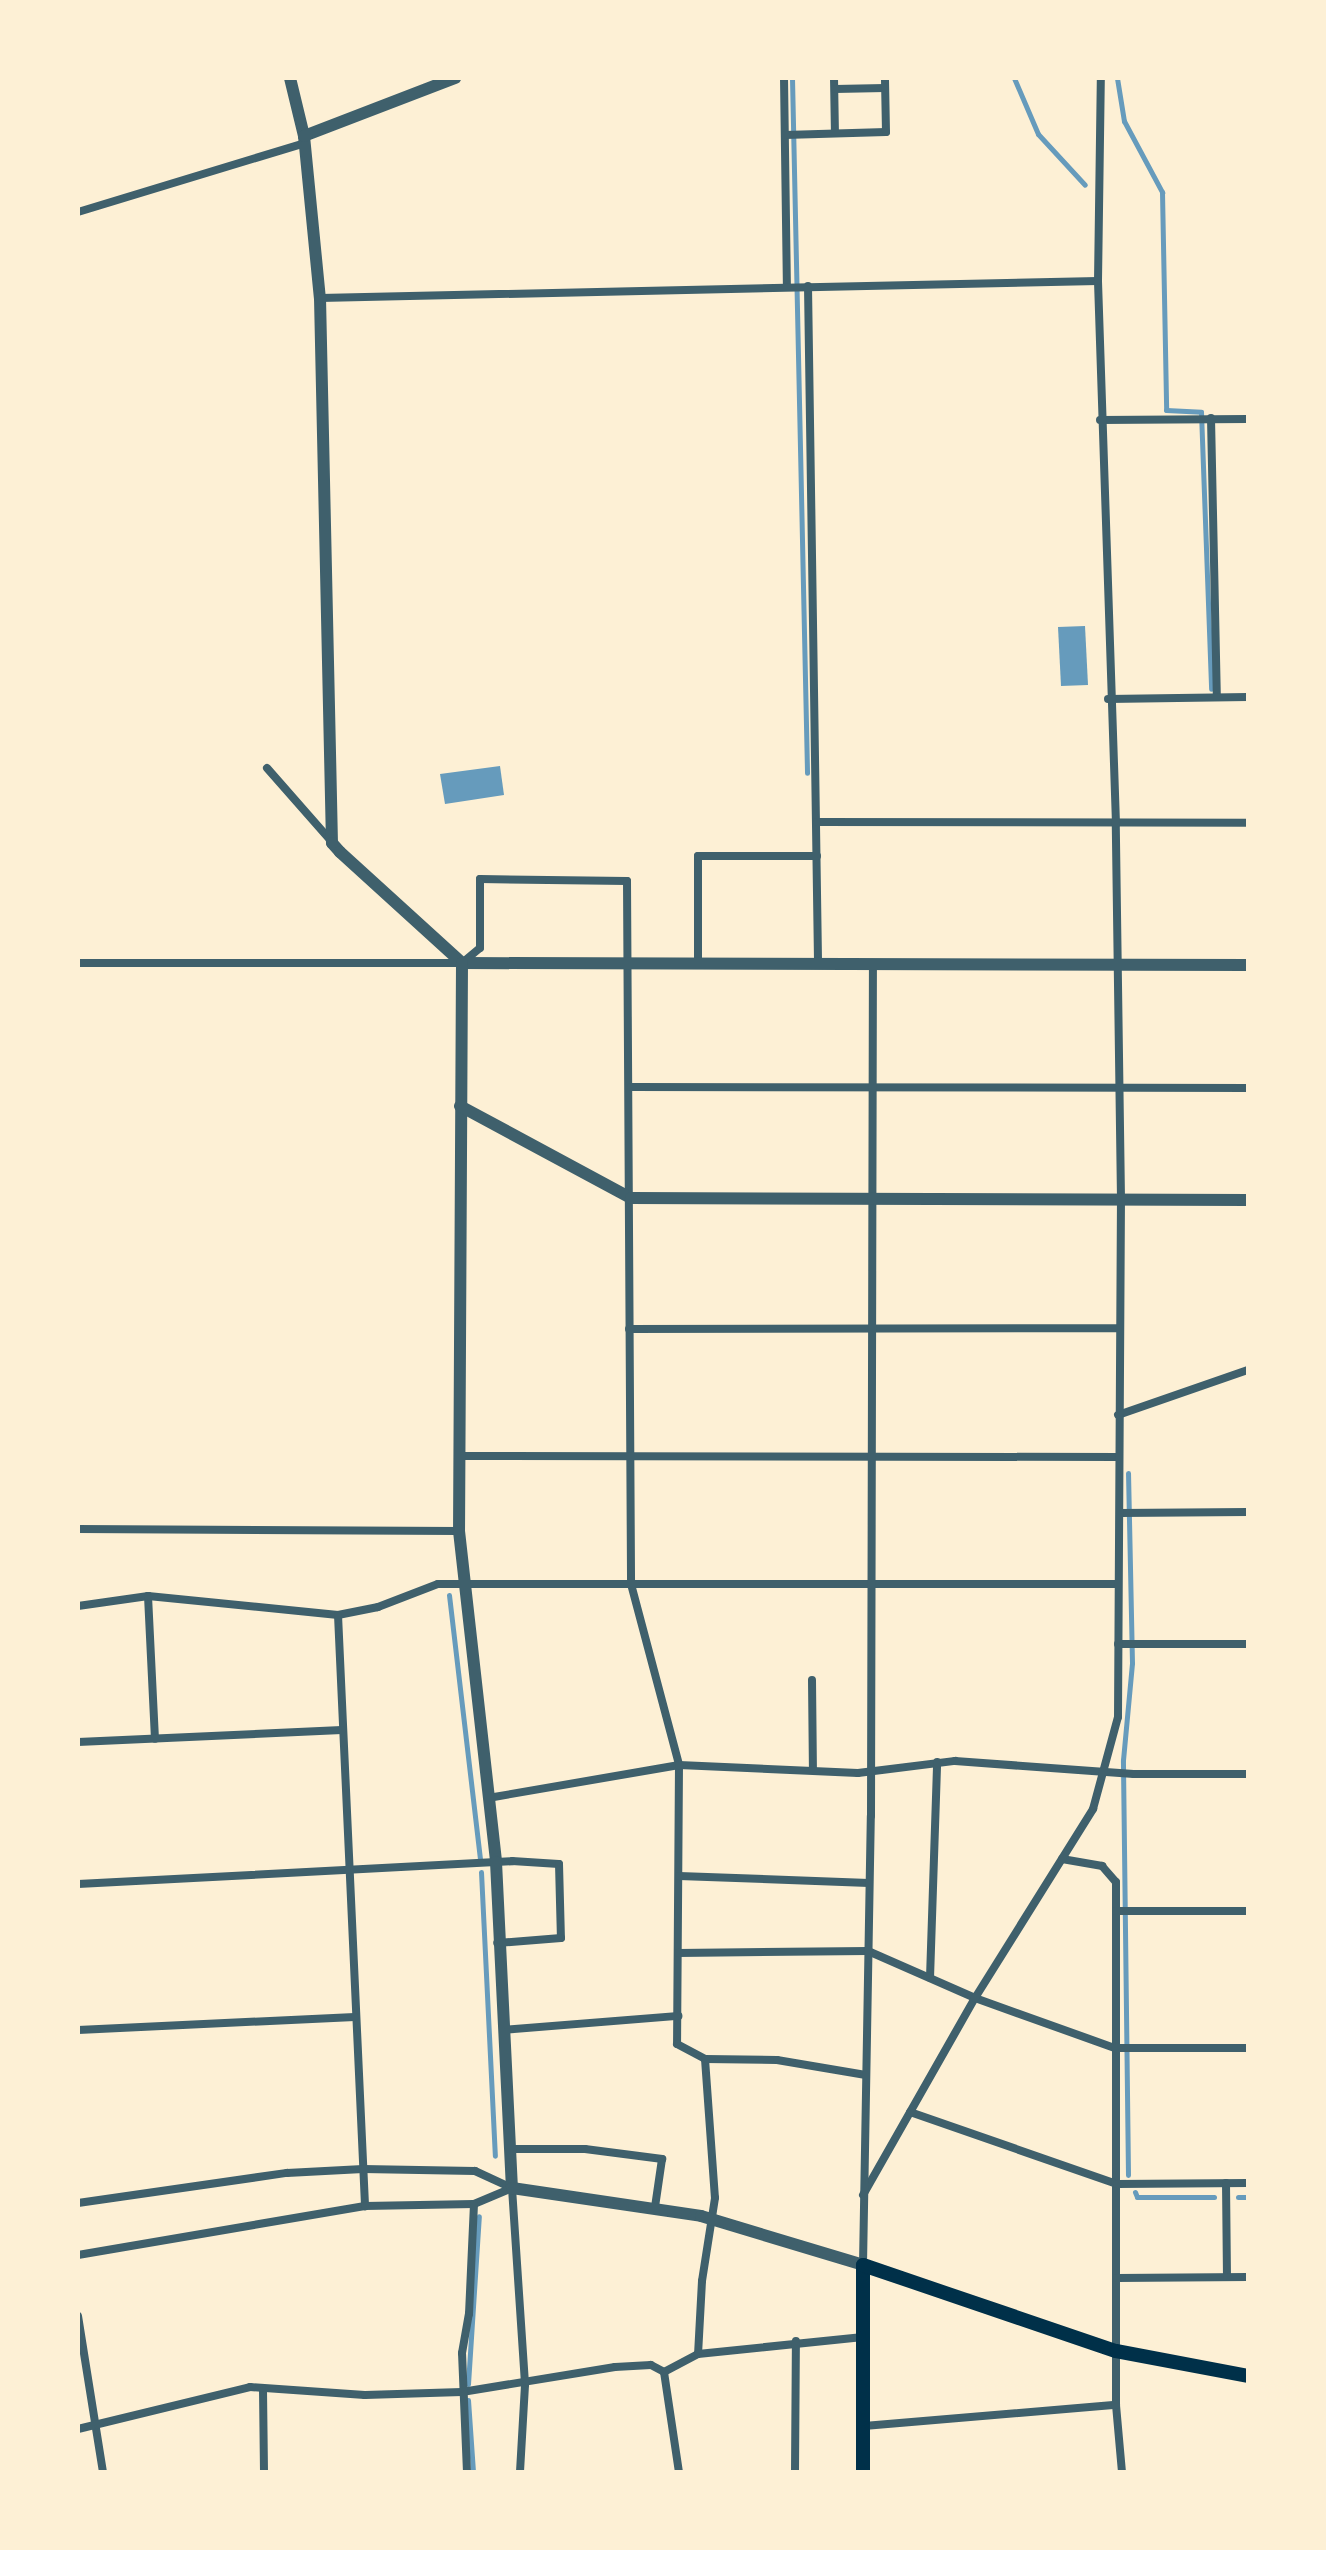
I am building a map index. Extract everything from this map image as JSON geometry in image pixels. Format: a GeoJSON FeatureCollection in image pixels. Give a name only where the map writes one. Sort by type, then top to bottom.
{"type":"FeatureCollection","features":[{"type":"Feature","properties":{"kind":"main road"},"geometry":{"type":"LineString","coordinates":[[863,2472],[863,2265],[1116,2351],[1248,2376]]}},
{"type":"Feature","properties":{"kind":"street"},"geometry":{"type":"LineString","coordinates":[[290,78],[304,140],[320,298],[332,843]]}},
{"type":"Feature","properties":{"kind":"street"},"geometry":{"type":"LineString","coordinates":[[78,212],[304,140],[438,81],[455,78]]}},
{"type":"Feature","properties":{"kind":"street"},"geometry":{"type":"LineString","coordinates":[[784,78],[787,284]]}},
{"type":"Feature","properties":{"kind":"street"},"geometry":{"type":"LineString","coordinates":[[834,78],[835,133]]}},
{"type":"Feature","properties":{"kind":"street"},"geometry":{"type":"LineString","coordinates":[[863,2195],[975,1998],[1093,1809],[1118,1717],[1120,1087],[1116,824],[1108,699],[1100,420],[1098,281],[1101,78]]}},
{"type":"Feature","properties":{"kind":"street"},"geometry":{"type":"LineString","coordinates":[[785,135],[886,132],[885,83],[835,89]]}},
{"type":"Feature","properties":{"kind":"street"},"geometry":{"type":"LineString","coordinates":[[320,298],[787,284],[1098,281]]}},
{"type":"Feature","properties":{"kind":"street"},"geometry":{"type":"LineString","coordinates":[[808,286],[818,964]]}},
{"type":"Feature","properties":{"kind":"street"},"geometry":{"type":"LineString","coordinates":[[1211,418],[1217,697]]}},
{"type":"Feature","properties":{"kind":"street"},"geometry":{"type":"LineString","coordinates":[[1100,420],[1248,419]]}},
{"type":"Feature","properties":{"kind":"street"},"geometry":{"type":"LineString","coordinates":[[1108,699],[1248,697]]}},
{"type":"Feature","properties":{"kind":"street"},"geometry":{"type":"LineString","coordinates":[[267,768],[332,843],[462,963],[459,1531],[496,1862],[497,1943],[525,2385],[520,2472]]}},
{"type":"Feature","properties":{"kind":"street"},"geometry":{"type":"LineString","coordinates":[[817,822],[1248,823]]}},
{"type":"Feature","properties":{"kind":"street"},"geometry":{"type":"LineString","coordinates":[[698,964],[698,856],[817,856]]}},
{"type":"Feature","properties":{"kind":"street"},"geometry":{"type":"LineString","coordinates":[[462,963],[480,948],[480,879],[627,881],[631,1087],[631,1584],[679,1765],[677,2044],[705,2059],[777,2060],[866,2075]]}},
{"type":"Feature","properties":{"kind":"street"},"geometry":{"type":"LineString","coordinates":[[78,963],[1248,965]]}},
{"type":"Feature","properties":{"kind":"street"},"geometry":{"type":"LineString","coordinates":[[78,2203],[287,2173],[363,2169],[475,2171],[512,2188],[655,2207],[712,2219],[863,2265],[871,1768],[873,964]]}},
{"type":"Feature","properties":{"kind":"street"},"geometry":{"type":"LineString","coordinates":[[631,1087],[874,1084],[1248,1088]]}},
{"type":"Feature","properties":{"kind":"street"},"geometry":{"type":"LineString","coordinates":[[460,1106],[631,1198],[1248,1200]]}},
{"type":"Feature","properties":{"kind":"street"},"geometry":{"type":"LineString","coordinates":[[629,1329],[1118,1328]]}},
{"type":"Feature","properties":{"kind":"street"},"geometry":{"type":"LineString","coordinates":[[1118,1415],[1248,1370]]}},
{"type":"Feature","properties":{"kind":"street"},"geometry":{"type":"LineString","coordinates":[[459,1456],[1119,1457]]}},
{"type":"Feature","properties":{"kind":"street"},"geometry":{"type":"LineString","coordinates":[[1120,1513],[1248,1512]]}},
{"type":"Feature","properties":{"kind":"street"},"geometry":{"type":"LineString","coordinates":[[78,1529],[459,1531]]}},
{"type":"Feature","properties":{"kind":"street"},"geometry":{"type":"LineString","coordinates":[[78,1606],[148,1596],[338,1615],[378,1607],[438,1584],[1118,1584]]}},
{"type":"Feature","properties":{"kind":"street"},"geometry":{"type":"LineString","coordinates":[[148,1596],[155,1739]]}},
{"type":"Feature","properties":{"kind":"street"},"geometry":{"type":"LineString","coordinates":[[338,1615],[365,2206]]}},
{"type":"Feature","properties":{"kind":"street"},"geometry":{"type":"LineString","coordinates":[[1118,1644],[1248,1644]]}},
{"type":"Feature","properties":{"kind":"street"},"geometry":{"type":"LineString","coordinates":[[812,1680],[813,1769]]}},
{"type":"Feature","properties":{"kind":"street"},"geometry":{"type":"LineString","coordinates":[[78,1742],[342,1730]]}},
{"type":"Feature","properties":{"kind":"street"},"geometry":{"type":"LineString","coordinates":[[488,1798],[679,1765],[858,1773],[871,1768],[937,1762],[1027,1763],[1105,1771],[1248,1774]]}},
{"type":"Feature","properties":{"kind":"street"},"geometry":{"type":"LineString","coordinates":[[930,1978],[937,1762]]}},
{"type":"Feature","properties":{"kind":"street"},"geometry":{"type":"LineString","coordinates":[[1062,1859],[1111,1871],[1123,1911],[1124,2048],[1117,2184],[1116,2351],[1116,2405],[1122,2472]]}},
{"type":"Feature","properties":{"kind":"street"},"geometry":{"type":"LineString","coordinates":[[78,1884],[496,1862],[559,1864],[561,1938],[497,1943]]}},
{"type":"Feature","properties":{"kind":"street"},"geometry":{"type":"LineString","coordinates":[[679,1876],[869,1883]]}},
{"type":"Feature","properties":{"kind":"street"},"geometry":{"type":"LineString","coordinates":[[1123,1911],[1248,1911]]}},
{"type":"Feature","properties":{"kind":"street"},"geometry":{"type":"LineString","coordinates":[[678,1953],[868,1951],[975,1998],[1124,2048],[1248,2048]]}},
{"type":"Feature","properties":{"kind":"street"},"geometry":{"type":"LineString","coordinates":[[503,2030],[678,2016]]}},
{"type":"Feature","properties":{"kind":"street"},"geometry":{"type":"LineString","coordinates":[[78,2030],[355,2017]]}},
{"type":"Feature","properties":{"kind":"street"},"geometry":{"type":"LineString","coordinates":[[698,2354],[712,2219],[705,2059]]}},
{"type":"Feature","properties":{"kind":"street"},"geometry":{"type":"LineString","coordinates":[[910,2112],[1117,2184],[1248,2183]]}},
{"type":"Feature","properties":{"kind":"street"},"geometry":{"type":"LineString","coordinates":[[510,2149],[585,2149],[662,2159],[655,2207]]}},
{"type":"Feature","properties":{"kind":"street"},"geometry":{"type":"LineString","coordinates":[[1226,2183],[1227,2277]]}},
{"type":"Feature","properties":{"kind":"street"},"geometry":{"type":"LineString","coordinates":[[78,2255],[365,2206],[474,2204],[512,2188]]}},
{"type":"Feature","properties":{"kind":"street"},"geometry":{"type":"LineString","coordinates":[[467,2472],[462,2392],[474,2204]]}},
{"type":"Feature","properties":{"kind":"street"},"geometry":{"type":"LineString","coordinates":[[1117,2278],[1248,2277]]}},
{"type":"Feature","properties":{"kind":"street"},"geometry":{"type":"LineString","coordinates":[[78,2316],[103,2472]]}},
{"type":"Feature","properties":{"kind":"street"},"geometry":{"type":"LineString","coordinates":[[664,2372],[698,2354],[796,2341],[863,2337]]}},
{"type":"Feature","properties":{"kind":"street"},"geometry":{"type":"LineString","coordinates":[[795,2472],[796,2341]]}},
{"type":"Feature","properties":{"kind":"street"},"geometry":{"type":"LineString","coordinates":[[78,2429],[195,2397],[250,2387],[365,2395],[462,2392],[525,2385],[615,2367],[651,2365],[664,2372]]}},
{"type":"Feature","properties":{"kind":"street"},"geometry":{"type":"LineString","coordinates":[[664,2372],[679,2472]]}},
{"type":"Feature","properties":{"kind":"street"},"geometry":{"type":"LineString","coordinates":[[263,2390],[264,2472]]}},
{"type":"Feature","properties":{"kind":"street"},"geometry":{"type":"LineString","coordinates":[[864,2426],[1116,2405]]}},
{"type":"Feature","properties":{"kind":"water"},"geometry":{"type":"Polygon","coordinates":[[[1085,626],[1088,685],[1061,686],[1058,627],[1085,626]]]}},
{"type":"Feature","properties":{"kind":"water"},"geometry":{"type":"Polygon","coordinates":[[[500,766],[504,795],[445,804],[440,774],[500,766]]]}},
{"type":"Feature","properties":{"kind":"waterway"},"geometry":{"type":"LineString","coordinates":[[792,78],[807,773]]}},
{"type":"Feature","properties":{"kind":"waterway"},"geometry":{"type":"LineString","coordinates":[[1014,78],[1038,134],[1085,185]]}},
{"type":"Feature","properties":{"kind":"waterway"},"geometry":{"type":"LineString","coordinates":[[1117,78],[1124,121],[1162,192],[1166,410],[1201,412],[1211,689]]}},
{"type":"Feature","properties":{"kind":"waterway"},"geometry":{"type":"LineString","coordinates":[[1128,1473],[1132,1663],[1123,1760],[1128,2175]]}},
{"type":"Feature","properties":{"kind":"waterway"},"geometry":{"type":"LineString","coordinates":[[449,1595],[480,1859]]}},
{"type":"Feature","properties":{"kind":"waterway"},"geometry":{"type":"LineString","coordinates":[[481,1872],[495,2156]]}},
{"type":"Feature","properties":{"kind":"waterway"},"geometry":{"type":"LineString","coordinates":[[1135,2192],[1137,2197],[1214,2197]]}},
{"type":"Feature","properties":{"kind":"waterway"},"geometry":{"type":"LineString","coordinates":[[1238,2197],[1248,2197]]}},
{"type":"Feature","properties":{"kind":"waterway"},"geometry":{"type":"LineString","coordinates":[[468,2384],[479,2216]]}},
{"type":"Feature","properties":{"kind":"waterway"},"geometry":{"type":"LineString","coordinates":[[468,2400],[473,2472]]}}]}
